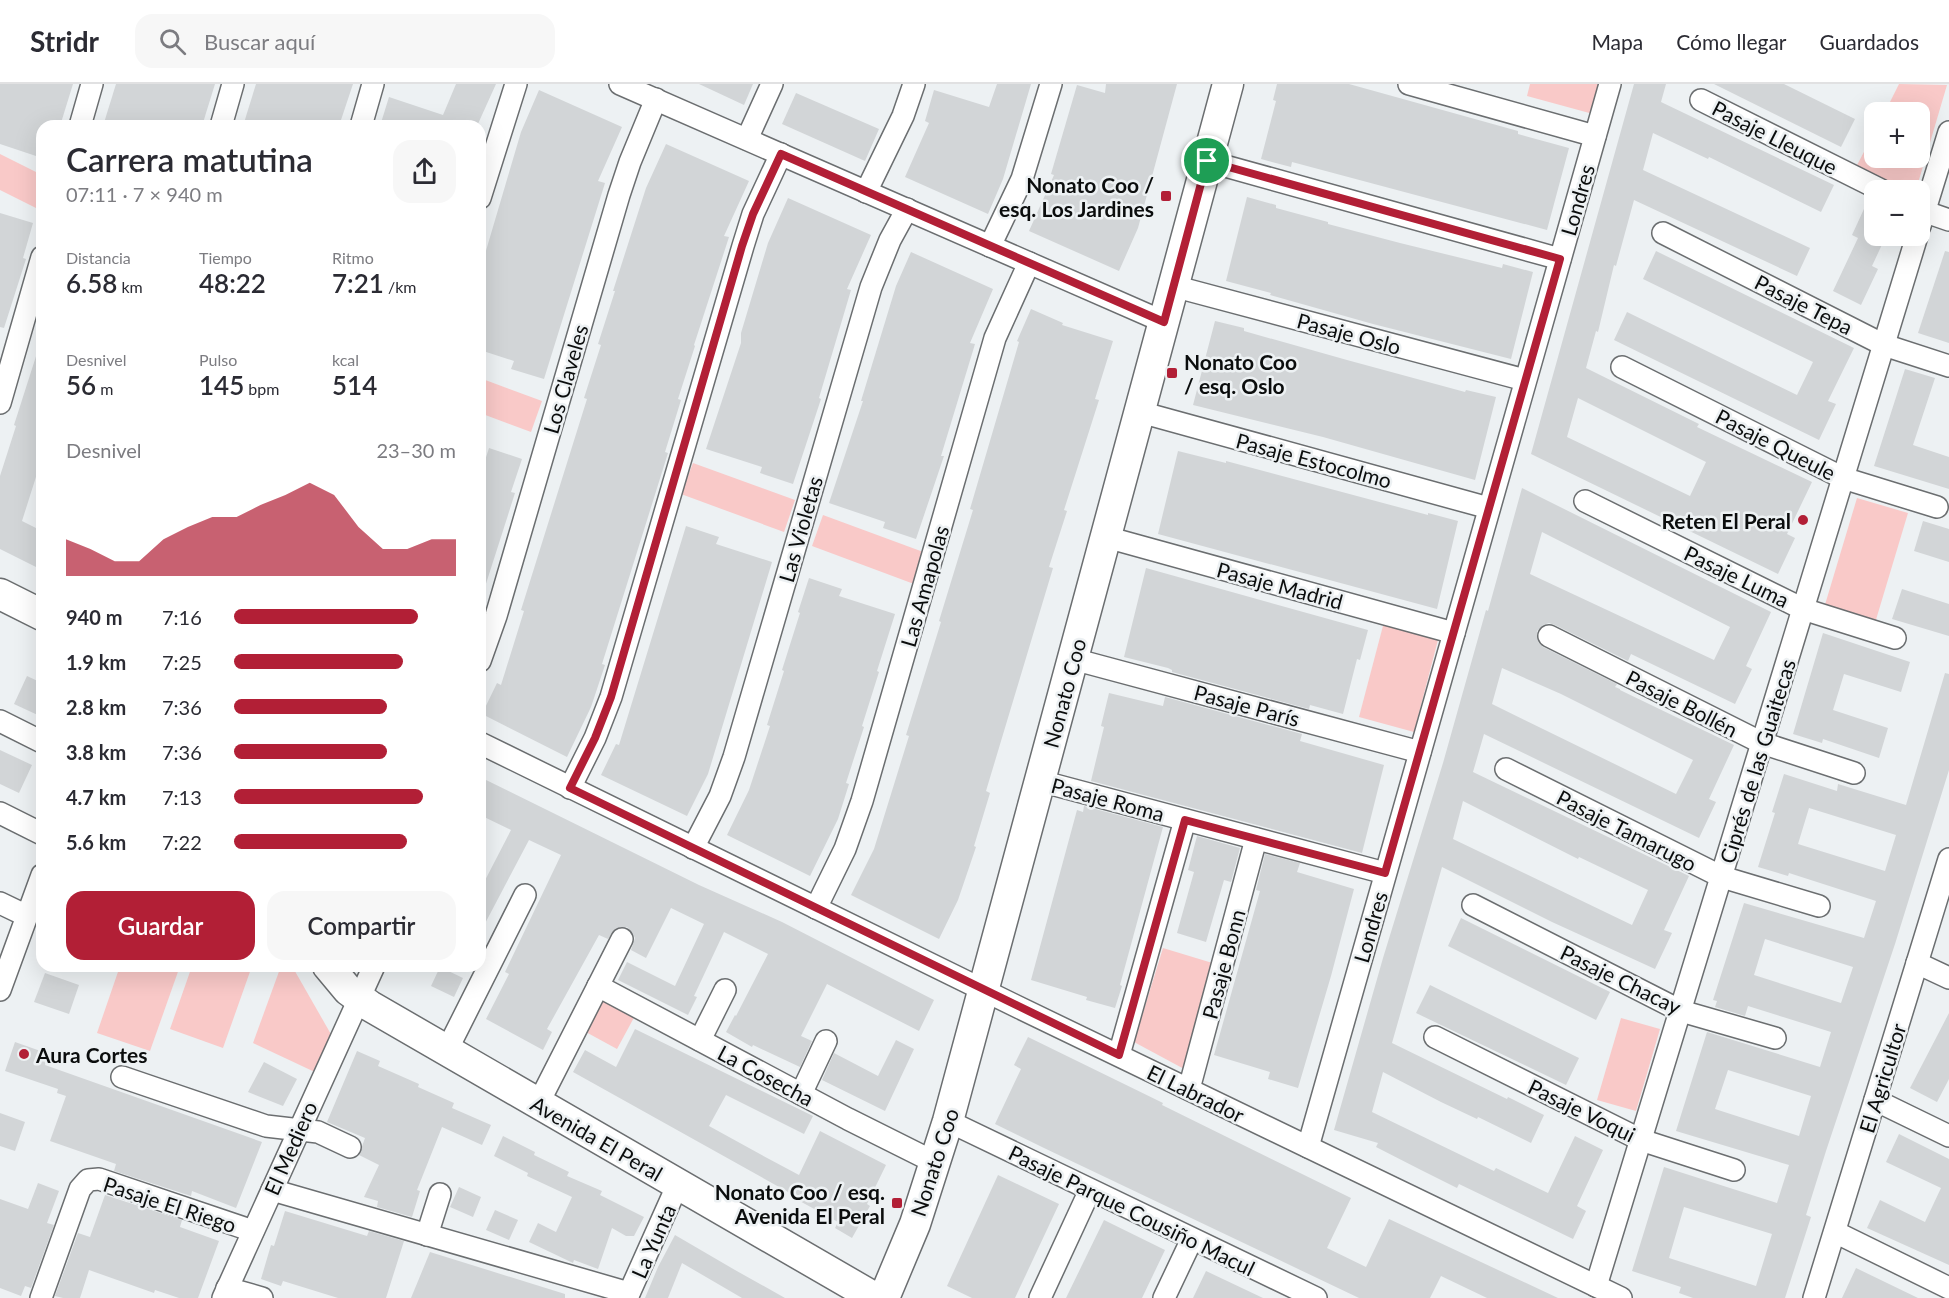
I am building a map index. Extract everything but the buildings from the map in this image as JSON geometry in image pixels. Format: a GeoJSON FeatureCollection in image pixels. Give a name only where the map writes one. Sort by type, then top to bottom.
{"type":"FeatureCollection","features":[{"type":"Feature","properties":{"kind":"main road","name":"Nonato Coo"},"geometry":{"type":"LineString","coordinates":[[884,1298],[915,1224],[948,1121],[1228,84]]}},
{"type":"Feature","properties":{"kind":"main road"},"geometry":{"type":"LineString","coordinates":[[0,594],[36,612]]}},
{"type":"Feature","properties":{"kind":"main road","name":"Avenida El Peral"},"geometry":{"type":"LineString","coordinates":[[332,972],[358,998],[875,1298]]}},
{"type":"Feature","properties":{"kind":"street"},"geometry":{"type":"LineString","coordinates":[[82,120],[92,84]]}},
{"type":"Feature","properties":{"kind":"street"},"geometry":{"type":"LineString","coordinates":[[223,120],[234,84]]}},
{"type":"Feature","properties":{"kind":"street"},"geometry":{"type":"LineString","coordinates":[[363,120],[373,84]]}},
{"type":"Feature","properties":{"kind":"street"},"geometry":{"type":"LineString","coordinates":[[486,177],[516,84]]}},
{"type":"Feature","properties":{"kind":"street"},"geometry":{"type":"LineString","coordinates":[[747,139],[771,84]]}},
{"type":"Feature","properties":{"kind":"street"},"geometry":{"type":"LineString","coordinates":[[867,192],[892,141],[914,84]]}},
{"type":"Feature","properties":{"kind":"street"},"geometry":{"type":"LineString","coordinates":[[990,246],[1022,179],[1051,84]]}},
{"type":"Feature","properties":{"kind":"street"},"geometry":{"type":"LineString","coordinates":[[1409,84],[1595,136]]}},
{"type":"Feature","properties":{"kind":"street","name":"Londres"},"geometry":{"type":"LineString","coordinates":[[1308,1147],[1610,84]]}},
{"type":"Feature","properties":{"kind":"street"},"geometry":{"type":"LineString","coordinates":[[623,85],[1164,322]]}},
{"type":"Feature","properties":{"kind":"street","name":"Los Claveles"},"geometry":{"type":"LineString","coordinates":[[486,644],[619,195],[656,99]]}},
{"type":"Feature","properties":{"kind":"street","name":"Pasaje Lleuque"},"geometry":{"type":"LineString","coordinates":[[1701,100],[1864,182]]}},
{"type":"Feature","properties":{"kind":"street"},"geometry":{"type":"LineString","coordinates":[[1930,189],[1949,132]]}},
{"type":"Feature","properties":{"kind":"street"},"geometry":{"type":"LineString","coordinates":[[570,788],[595,738],[611,697],[742,246],[753,214],[781,154]]}},
{"type":"Feature","properties":{"kind":"street"},"geometry":{"type":"LineString","coordinates":[[1207,161],[1560,259]]}},
{"type":"Feature","properties":{"kind":"street","name":"Las Violetas"},"geometry":{"type":"LineString","coordinates":[[693,848],[727,779],[868,295],[890,240],[907,209]]}},
{"type":"Feature","properties":{"kind":"street"},"geometry":{"type":"LineString","coordinates":[[1930,217],[1949,220]]}},
{"type":"Feature","properties":{"kind":"street","name":"Pasaje Tepa"},"geometry":{"type":"LineString","coordinates":[[1663,232],[1884,345],[1949,366]]}},
{"type":"Feature","properties":{"kind":"street","name":"Ciprés de las Guaitecas"},"geometry":{"type":"LineString","coordinates":[[1596,1286],[1914,246]]}},
{"type":"Feature","properties":{"kind":"street","name":"Las Amapolas"},"geometry":{"type":"LineString","coordinates":[[816,908],[844,849],[862,801],[995,338],[1029,263]]}},
{"type":"Feature","properties":{"kind":"street"},"geometry":{"type":"LineString","coordinates":[[0,404],[36,278]]}},
{"type":"Feature","properties":{"kind":"street","name":"Pasaje Oslo"},"geometry":{"type":"LineString","coordinates":[[1173,286],[1526,380]]}},
{"type":"Feature","properties":{"kind":"street","name":"Pasaje Queule"},"geometry":{"type":"LineString","coordinates":[[1622,367],[1843,478],[1937,507]]}},
{"type":"Feature","properties":{"kind":"street","name":"Pasaje Estocolmo"},"geometry":{"type":"LineString","coordinates":[[1140,412],[1489,508]]}},
{"type":"Feature","properties":{"kind":"street","name":"Pasaje Luma"},"geometry":{"type":"LineString","coordinates":[[1584,501],[1803,609],[1895,638]]}},
{"type":"Feature","properties":{"kind":"street","name":"Pasaje Madrid"},"geometry":{"type":"LineString","coordinates":[[1106,537],[1454,633]]}},
{"type":"Feature","properties":{"kind":"street","name":"Pasaje Bollén"},"geometry":{"type":"LineString","coordinates":[[1549,636],[1762,743],[1854,773]]}},
{"type":"Feature","properties":{"kind":"street","name":"Pasaje París"},"geometry":{"type":"LineString","coordinates":[[1073,659],[1420,752]]}},
{"type":"Feature","properties":{"kind":"street"},"geometry":{"type":"LineString","coordinates":[[0,722],[36,739]]}},
{"type":"Feature","properties":{"kind":"street","name":"El Labrador"},"geometry":{"type":"LineString","coordinates":[[486,747],[1621,1298]]}},
{"type":"Feature","properties":{"kind":"street","name":"Pasaje Tamarugo"},"geometry":{"type":"LineString","coordinates":[[1506,770],[1722,877],[1819,906]]}},
{"type":"Feature","properties":{"kind":"street","name":"Pasaje Roma"},"geometry":{"type":"LineString","coordinates":[[1040,781],[1385,873]]}},
{"type":"Feature","properties":{"kind":"street"},"geometry":{"type":"LineString","coordinates":[[0,813],[36,831]]}},
{"type":"Feature","properties":{"kind":"street"},"geometry":{"type":"LineString","coordinates":[[1119,1055],[1185,820]]}},
{"type":"Feature","properties":{"kind":"street","name":"Pasaje Bonn"},"geometry":{"type":"LineString","coordinates":[[1189,1089],[1256,839]]}},
{"type":"Feature","properties":{"kind":"street","name":"El Agricultor"},"geometry":{"type":"LineString","coordinates":[[1814,1298],[1949,859]]}},
{"type":"Feature","properties":{"kind":"street"},"geometry":{"type":"LineString","coordinates":[[0,990],[36,891]]}},
{"type":"Feature","properties":{"kind":"street"},"geometry":{"type":"LineString","coordinates":[[447,1050],[525,895]]}},
{"type":"Feature","properties":{"kind":"street"},"geometry":{"type":"LineString","coordinates":[[0,903],[27,916]]}},
{"type":"Feature","properties":{"kind":"street","name":"Pasaje Chacay"},"geometry":{"type":"LineString","coordinates":[[1473,905],[1681,1011],[1775,1038]]}},
{"type":"Feature","properties":{"kind":"street"},"geometry":{"type":"LineString","coordinates":[[538,1104],[622,939]]}},
{"type":"Feature","properties":{"kind":"street"},"geometry":{"type":"LineString","coordinates":[[1917,963],[1949,978]]}},
{"type":"Feature","properties":{"kind":"street","name":"El Mediero"},"geometry":{"type":"LineString","coordinates":[[225,1293],[371,972]]}},
{"type":"Feature","properties":{"kind":"street","name":"La Cosecha"},"geometry":{"type":"LineString","coordinates":[[598,986],[936,1163]]}},
{"type":"Feature","properties":{"kind":"street"},"geometry":{"type":"LineString","coordinates":[[700,1040],[725,990]]}},
{"type":"Feature","properties":{"kind":"street","name":"Pasaje Voqui"},"geometry":{"type":"LineString","coordinates":[[1435,1037],[1641,1140],[1734,1170]]}},
{"type":"Feature","properties":{"kind":"street"},"geometry":{"type":"LineString","coordinates":[[801,1094],[826,1041]]}},
{"type":"Feature","properties":{"kind":"street"},"geometry":{"type":"LineString","coordinates":[[122,1077],[266,1126],[318,1132],[350,1147]]}},
{"type":"Feature","properties":{"kind":"street"},"geometry":{"type":"LineString","coordinates":[[1875,1100],[1949,1136]]}},
{"type":"Feature","properties":{"kind":"street","name":"Pasaje Parque Cousiño Macul"},"geometry":{"type":"LineString","coordinates":[[948,1121],[1192,1239],[1293,1293],[1316,1298]]}},
{"type":"Feature","properties":{"kind":"street","name":"Pasaje El Riego"},"geometry":{"type":"LineString","coordinates":[[40,1298],[80,1189],[87,1179],[99,1179],[253,1231]]}},
{"type":"Feature","properties":{"kind":"street","name":"La Yunta"},"geometry":{"type":"LineString","coordinates":[[628,1296],[678,1184]]}},
{"type":"Feature","properties":{"kind":"street"},"geometry":{"type":"LineString","coordinates":[[272,1190],[628,1296]]}},
{"type":"Feature","properties":{"kind":"street"},"geometry":{"type":"LineString","coordinates":[[1040,1298],[1090,1190]]}},
{"type":"Feature","properties":{"kind":"street"},"geometry":{"type":"LineString","coordinates":[[427,1235],[440,1194]]}},
{"type":"Feature","properties":{"kind":"street"},"geometry":{"type":"LineString","coordinates":[[1834,1232],[1949,1288]]}},
{"type":"Feature","properties":{"kind":"street"},"geometry":{"type":"LineString","coordinates":[[1164,1298],[1192,1239]]}},
{"type":"Feature","properties":{"kind":"street"},"geometry":{"type":"LineString","coordinates":[[225,1293],[262,1298]]}},
{"type":"Feature","properties":{"kind":"shaded area"},"geometry":{"type":"Polygon","coordinates":[[[1530,84],[1601,84],[1593,114],[1527,96],[1530,84]]]}},
{"type":"Feature","properties":{"kind":"shaded area"},"geometry":{"type":"Polygon","coordinates":[[[1899,84],[1947,85],[1930,143],[1930,102],[1890,102],[1899,84]]]}},
{"type":"Feature","properties":{"kind":"shaded area"},"geometry":{"type":"Polygon","coordinates":[[[1864,152],[1864,168],[1922,168],[1919,180],[1883,180],[1856,167],[1864,152]]]}},
{"type":"Feature","properties":{"kind":"shaded area"},"geometry":{"type":"Polygon","coordinates":[[[0,154],[36,172],[36,208],[0,190],[0,154]]]}},
{"type":"Feature","properties":{"kind":"shaded area"},"geometry":{"type":"Polygon","coordinates":[[[486,380],[542,401],[531,432],[486,415],[486,380]]]}},
{"type":"Feature","properties":{"kind":"shaded area"},"geometry":{"type":"Polygon","coordinates":[[[693,463],[795,500],[784,532],[681,494],[693,463]]]}},
{"type":"Feature","properties":{"kind":"shaded area"},"geometry":{"type":"Polygon","coordinates":[[[1857,498],[1908,513],[1875,623],[1824,608],[1857,498]]]}},
{"type":"Feature","properties":{"kind":"shaded area"},"geometry":{"type":"Polygon","coordinates":[[[823,515],[926,553],[914,584],[812,546],[823,515]]]}},
{"type":"Feature","properties":{"kind":"shaded area"},"geometry":{"type":"Polygon","coordinates":[[[1384,622],[1439,636],[1414,732],[1359,717],[1384,622]]]}},
{"type":"Feature","properties":{"kind":"shaded area"},"geometry":{"type":"Polygon","coordinates":[[[1163,948],[1219,965],[1186,1070],[1134,1042],[1163,948]]]}},
{"type":"Feature","properties":{"kind":"shaded area"},"geometry":{"type":"Polygon","coordinates":[[[118,972],[178,972],[150,1051],[97,1033],[118,972]]]}},
{"type":"Feature","properties":{"kind":"shaded area"},"geometry":{"type":"Polygon","coordinates":[[[190,972],[250,972],[223,1048],[170,1029],[190,972]]]}},
{"type":"Feature","properties":{"kind":"shaded area"},"geometry":{"type":"Polygon","coordinates":[[[279,972],[295,972],[332,1036],[319,1074],[253,1043],[279,972]]]}},
{"type":"Feature","properties":{"kind":"shaded area"},"geometry":{"type":"Polygon","coordinates":[[[604,994],[637,1012],[617,1049],[584,1031],[604,994]]]}},
{"type":"Feature","properties":{"kind":"shaded area"},"geometry":{"type":"Polygon","coordinates":[[[1621,1018],[1660,1029],[1636,1111],[1597,1100],[1621,1018]]]}},
{"type":"Feature","properties":{"kind":"place","name":"Nonato Coo / esq. Los Jardines"},"geometry":{"type":"Point","coordinates":[1166,196]}},
{"type":"Feature","properties":{"kind":"place","name":"Nonato Coo / esq. Oslo"},"geometry":{"type":"Point","coordinates":[1172,373]}},
{"type":"Feature","properties":{"kind":"place","name":"Reten El Peral"},"geometry":{"type":"Point","coordinates":[1803,520]}},
{"type":"Feature","properties":{"kind":"place","name":"Aura Cortes"},"geometry":{"type":"Point","coordinates":[24,1054]}},
{"type":"Feature","properties":{"kind":"place","name":"Nonato Coo / esq. Avenida El Peral"},"geometry":{"type":"Point","coordinates":[897,1203]}},
{"type":"Feature","properties":{"kind":"route"},"geometry":{"type":"LineString","coordinates":[[781,154],[1164,322],[1207,161],[1560,259],[1385,873],[1185,820],[1119,1055],[570,788],[595,738],[611,697],[742,246],[753,214],[781,154]]}}]}
